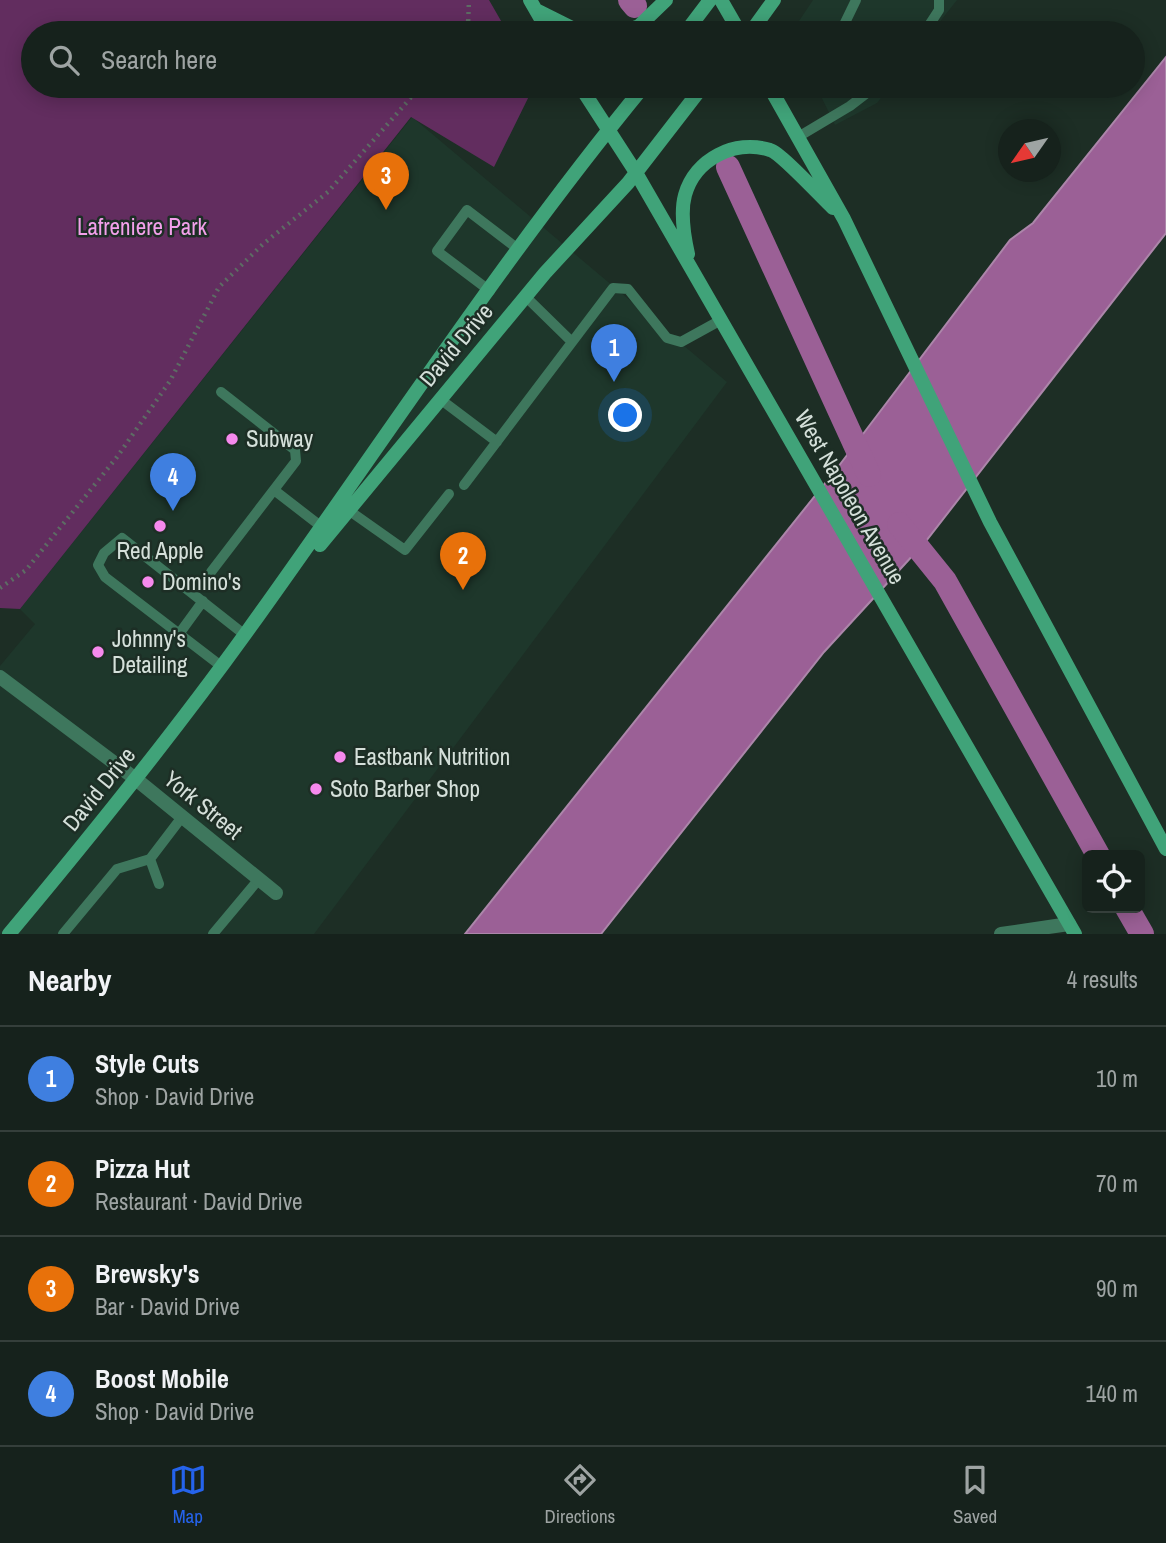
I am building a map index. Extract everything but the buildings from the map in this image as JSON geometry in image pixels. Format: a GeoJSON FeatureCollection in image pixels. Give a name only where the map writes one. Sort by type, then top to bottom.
{"type":"FeatureCollection","features":[{"type":"Feature","properties":{"kind":"main road"},"geometry":{"type":"LineString","coordinates":[[644,21],[666,0]]}},
{"type":"Feature","properties":{"kind":"main road"},"geometry":{"type":"LineString","coordinates":[[694,21],[710,0]]}},
{"type":"Feature","properties":{"kind":"main road"},"geometry":{"type":"LineString","coordinates":[[721,0],[733,21]]}},
{"type":"Feature","properties":{"kind":"main road"},"geometry":{"type":"LineString","coordinates":[[759,21],[774,0]]}},
{"type":"Feature","properties":{"kind":"main road"},"geometry":{"type":"LineString","coordinates":[[533,5],[542,21]]}},
{"type":"Feature","properties":{"kind":"main road"},"geometry":{"type":"LineString","coordinates":[[533,5],[562,21]]}},
{"type":"Feature","properties":{"kind":"main road","name":"West Napoleon Avenue"},"geometry":{"type":"LineString","coordinates":[[587,98],[635,171],[1072,929]]}},
{"type":"Feature","properties":{"kind":"main road","name":"David Drive"},"geometry":{"type":"LineString","coordinates":[[9,934],[137,780],[326,530],[545,208],[634,98]]}},
{"type":"Feature","properties":{"kind":"main road","name":"David Drive"},"geometry":{"type":"LineString","coordinates":[[343,507],[440,399],[525,296],[628,183],[693,98]]}},
{"type":"Feature","properties":{"kind":"main road"},"geometry":{"type":"LineString","coordinates":[[776,98],[844,219],[990,522],[1166,849]]}},
{"type":"Feature","properties":{"kind":"main road"},"geometry":{"type":"LineString","coordinates":[[690,266],[683,231],[685,195],[698,168],[717,155],[741,147],[773,150],[844,219]]}},
{"type":"Feature","properties":{"kind":"street","name":"York Street"},"geometry":{"type":"LineString","coordinates":[[0,677],[137,780],[276,893]]}},
{"type":"Feature","properties":{"kind":"street"},"geometry":{"type":"LineString","coordinates":[[1001,934],[1072,929]]}},
{"type":"Feature","properties":{"kind":"lane"},"geometry":{"type":"LineString","coordinates":[[846,21],[856,0]]}},
{"type":"Feature","properties":{"kind":"lane"},"geometry":{"type":"LineString","coordinates":[[932,21],[939,10],[939,0]]}},
{"type":"Feature","properties":{"kind":"lane"},"geometry":{"type":"LineString","coordinates":[[798,137],[851,98]]}},
{"type":"Feature","properties":{"kind":"lane"},"geometry":{"type":"LineString","coordinates":[[490,291],[437,251],[467,209],[518,248]]}},
{"type":"Feature","properties":{"kind":"lane"},"geometry":{"type":"LineString","coordinates":[[464,485],[613,288],[628,289],[667,338],[681,342],[721,320]]}},
{"type":"Feature","properties":{"kind":"lane"},"geometry":{"type":"LineString","coordinates":[[525,296],[572,342]]}},
{"type":"Feature","properties":{"kind":"lane"},"geometry":{"type":"LineString","coordinates":[[211,572],[296,461],[295,450],[221,392]]}},
{"type":"Feature","properties":{"kind":"lane"},"geometry":{"type":"LineString","coordinates":[[440,399],[497,442]]}},
{"type":"Feature","properties":{"kind":"lane"},"geometry":{"type":"LineString","coordinates":[[274,490],[326,530]]}},
{"type":"Feature","properties":{"kind":"lane"},"geometry":{"type":"LineString","coordinates":[[343,507],[405,550],[449,494]]}},
{"type":"Feature","properties":{"kind":"lane"},"geometry":{"type":"LineString","coordinates":[[222,666],[105,577],[98,565],[104,553],[122,538],[245,635]]}},
{"type":"Feature","properties":{"kind":"lane"},"geometry":{"type":"LineString","coordinates":[[178,634],[203,601]]}},
{"type":"Feature","properties":{"kind":"lane"},"geometry":{"type":"LineString","coordinates":[[63,934],[117,869],[150,859],[181,817]]}},
{"type":"Feature","properties":{"kind":"lane"},"geometry":{"type":"LineString","coordinates":[[150,859],[159,884]]}},
{"type":"Feature","properties":{"kind":"lane"},"geometry":{"type":"LineString","coordinates":[[213,934],[259,879]]}},
{"type":"Feature","properties":{"kind":"path"},"geometry":{"type":"LineString","coordinates":[[468,21],[470,0]]}},
{"type":"Feature","properties":{"kind":"path"},"geometry":{"type":"LineString","coordinates":[[0,588],[26,570],[117,457],[170,381],[219,287],[263,244],[328,192],[410,98]]}},
{"type":"Feature","properties":{"kind":"shaded area"},"geometry":{"type":"Polygon","coordinates":[[[813,0],[957,0],[940,21],[799,21],[813,0]]]}},
{"type":"Feature","properties":{"kind":"shaded area"},"geometry":{"type":"Polygon","coordinates":[[[1166,57],[1166,233],[926,541],[824,652],[601,934],[465,934],[838,467],[1010,240],[1033,223],[1133,98],[1145,98],[1145,83],[1166,57]]]}},
{"type":"Feature","properties":{"kind":"shaded area"},"geometry":{"type":"Polygon","coordinates":[[[822,98],[881,98],[877,103],[835,125],[822,98]]]}},
{"type":"Feature","properties":{"kind":"shaded area"},"geometry":{"type":"Polygon","coordinates":[[[412,117],[727,382],[314,934],[0,934],[0,666],[35,624],[20,609],[412,117]]]}},
{"type":"Feature","properties":{"kind":"green space","name":"Lafreniere Park"},"geometry":{"type":"Polygon","coordinates":[[[0,0],[489,0],[501,21],[21,21],[21,98],[528,98],[494,167],[411,117],[20,609],[0,608],[0,0]]]}},
{"type":"Feature","properties":{"kind":"waterway"},"geometry":{"type":"LineString","coordinates":[[630,0],[635,6]]}},
{"type":"Feature","properties":{"kind":"waterway"},"geometry":{"type":"LineString","coordinates":[[728,167],[869,475]]}},
{"type":"Feature","properties":{"kind":"waterway"},"geometry":{"type":"LineString","coordinates":[[899,524],[945,581],[1095,850]]}},
{"type":"Feature","properties":{"kind":"waterway"},"geometry":{"type":"LineString","coordinates":[[1130,913],[1142,934]]}},
{"type":"Feature","properties":{"kind":"place","name":"Brewsky's"},"geometry":{"type":"Point","coordinates":[386,210]}},
{"type":"Feature","properties":{"kind":"place","name":"Style Cuts"},"geometry":{"type":"Point","coordinates":[614,382]}},
{"type":"Feature","properties":{"kind":"place","name":"Subway"},"geometry":{"type":"Point","coordinates":[232,439]}},
{"type":"Feature","properties":{"kind":"place","name":"Boost Mobile"},"geometry":{"type":"Point","coordinates":[173,511]}},
{"type":"Feature","properties":{"kind":"place","name":"Red Apple"},"geometry":{"type":"Point","coordinates":[160,526]}},
{"type":"Feature","properties":{"kind":"place","name":"Domino's"},"geometry":{"type":"Point","coordinates":[148,582]}},
{"type":"Feature","properties":{"kind":"place","name":"Pizza Hut"},"geometry":{"type":"Point","coordinates":[463,590]}},
{"type":"Feature","properties":{"kind":"place","name":"Johnny's Detailing"},"geometry":{"type":"Point","coordinates":[98,652]}},
{"type":"Feature","properties":{"kind":"place","name":"Eastbank Nutrition"},"geometry":{"type":"Point","coordinates":[340,757]}},
{"type":"Feature","properties":{"kind":"place","name":"Soto Barber Shop"},"geometry":{"type":"Point","coordinates":[316,789]}}]}
